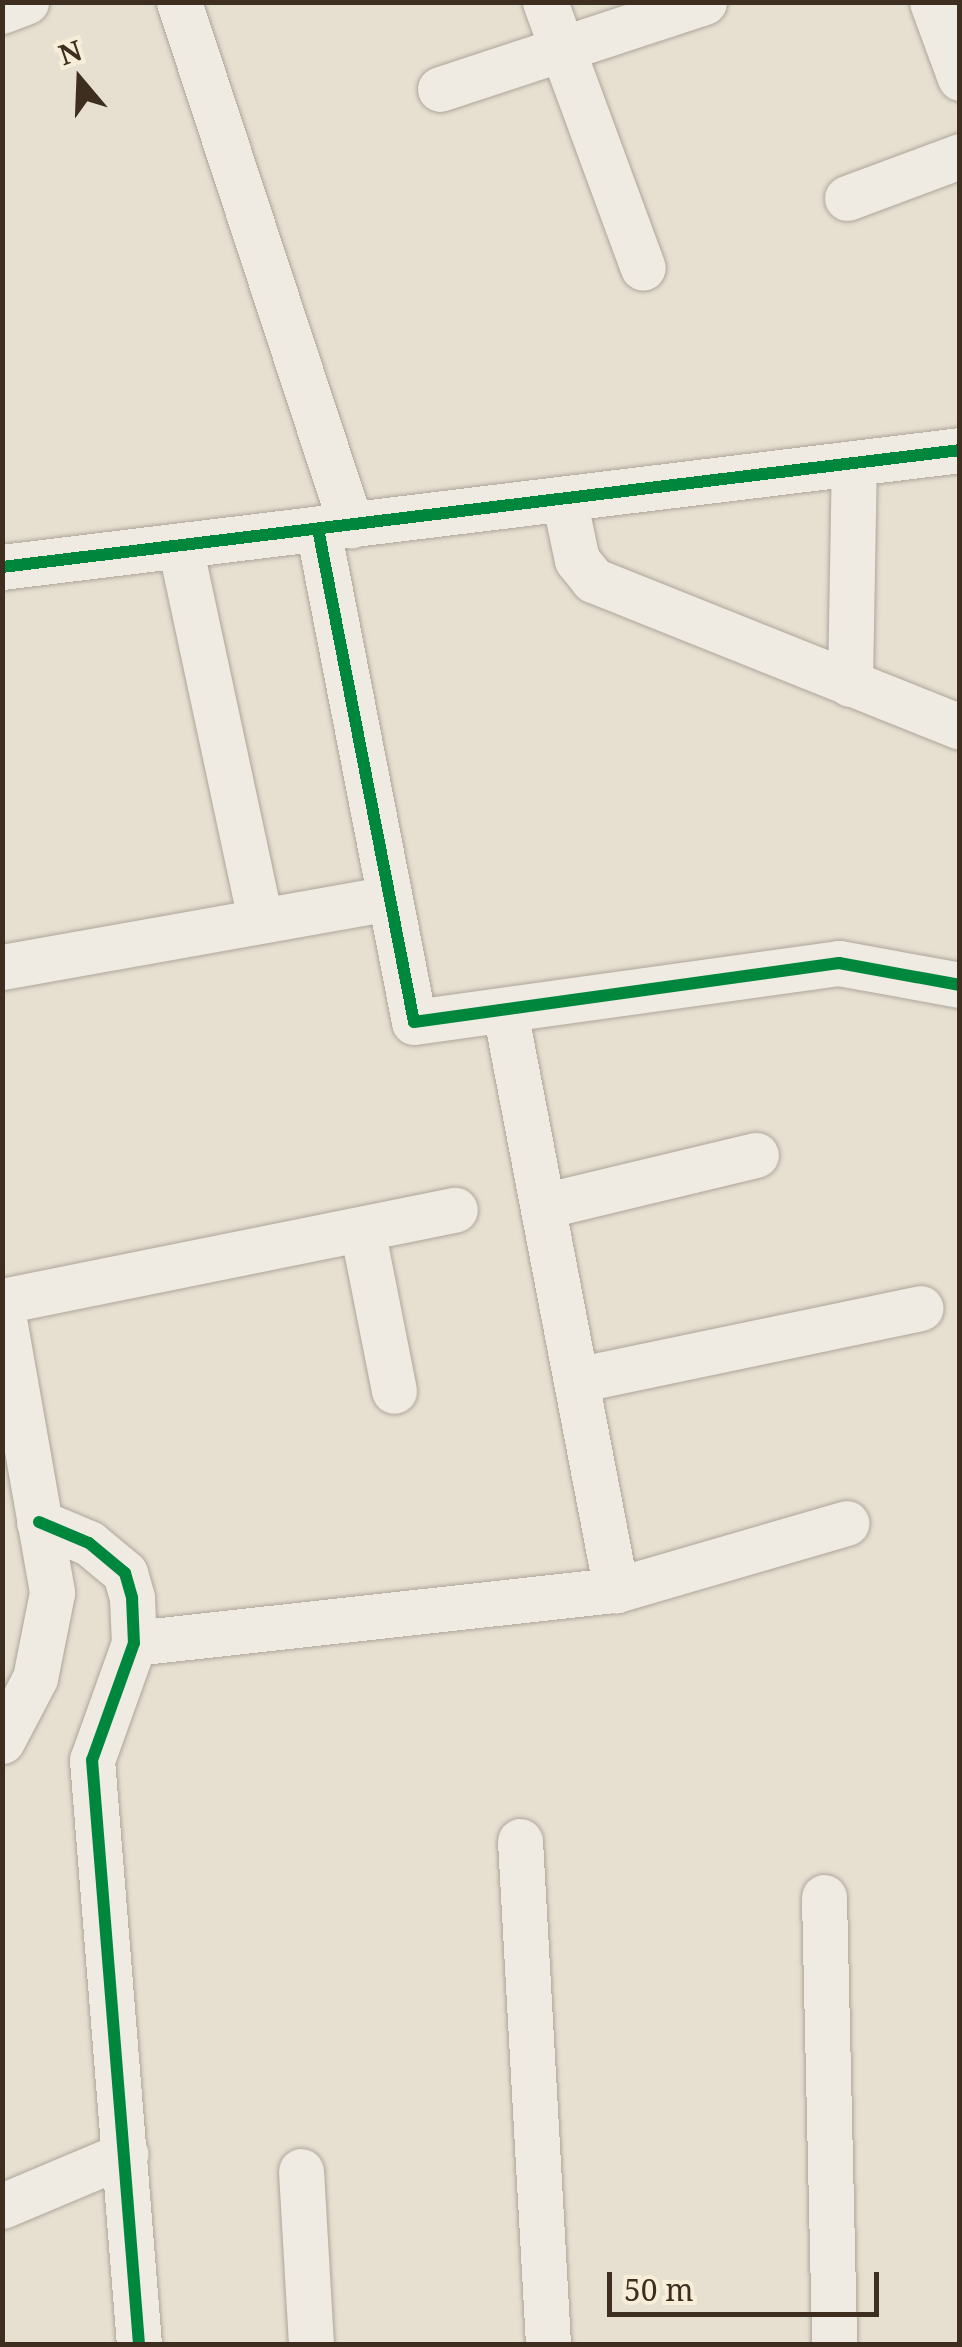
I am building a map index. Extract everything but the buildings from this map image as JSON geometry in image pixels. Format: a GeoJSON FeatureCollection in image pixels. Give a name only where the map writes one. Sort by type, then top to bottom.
{"type":"FeatureCollection","features":[{"type":"Feature","properties":{"kind":"street"},"geometry":{"type":"LineString","coordinates":[[2,10],[26,2]]}},
{"type":"Feature","properties":{"kind":"street"},"geometry":{"type":"LineString","coordinates":[[180,2],[334,527],[388,898],[414,1022],[839,963],[960,985]]}},
{"type":"Feature","properties":{"kind":"street"},"geometry":{"type":"LineString","coordinates":[[545,2],[644,268]]}},
{"type":"Feature","properties":{"kind":"street"},"geometry":{"type":"LineString","coordinates":[[440,89],[704,2]]}},
{"type":"Feature","properties":{"kind":"street"},"geometry":{"type":"LineString","coordinates":[[932,2],[960,78]]}},
{"type":"Feature","properties":{"kind":"street"},"geometry":{"type":"LineString","coordinates":[[847,198],[960,156]]}},
{"type":"Feature","properties":{"kind":"street"},"geometry":{"type":"LineString","coordinates":[[2,567],[960,450]]}},
{"type":"Feature","properties":{"kind":"street"},"geometry":{"type":"LineString","coordinates":[[850,684],[854,463]]}},
{"type":"Feature","properties":{"kind":"street"},"geometry":{"type":"LineString","coordinates":[[564,498],[577,560],[593,580],[960,727]]}},
{"type":"Feature","properties":{"kind":"street"},"geometry":{"type":"LineString","coordinates":[[180,546],[260,920]]}},
{"type":"Feature","properties":{"kind":"street"},"geometry":{"type":"LineString","coordinates":[[2,968],[388,898]]}},
{"type":"Feature","properties":{"kind":"street"},"geometry":{"type":"LineString","coordinates":[[506,1012],[616,1590]]}},
{"type":"Feature","properties":{"kind":"street"},"geometry":{"type":"LineString","coordinates":[[543,1206],[756,1155]]}},
{"type":"Feature","properties":{"kind":"street"},"geometry":{"type":"LineString","coordinates":[[2,1740],[47,1636],[52,1594],[2,1304],[455,1210]]}},
{"type":"Feature","properties":{"kind":"street"},"geometry":{"type":"LineString","coordinates":[[362,1229],[394,1391]]}},
{"type":"Feature","properties":{"kind":"street"},"geometry":{"type":"LineString","coordinates":[[576,1380],[921,1308]]}},
{"type":"Feature","properties":{"kind":"street"},"geometry":{"type":"LineString","coordinates":[[39,1522],[89,1543],[125,1573],[134,1643],[92,1760],[140,2344]]}},
{"type":"Feature","properties":{"kind":"street"},"geometry":{"type":"LineString","coordinates":[[134,1643],[616,1590],[846,1523]]}},
{"type":"Feature","properties":{"kind":"street"},"geometry":{"type":"LineString","coordinates":[[520,1841],[548,2344]]}},
{"type":"Feature","properties":{"kind":"street"},"geometry":{"type":"LineString","coordinates":[[824,1897],[834,2344]]}},
{"type":"Feature","properties":{"kind":"street"},"geometry":{"type":"LineString","coordinates":[[2,2206],[126,2154]]}},
{"type":"Feature","properties":{"kind":"street"},"geometry":{"type":"LineString","coordinates":[[301,2170],[311,2344]]}},
{"type":"Feature","properties":{"kind":"cycle path"},"geometry":{"type":"LineString","coordinates":[[2,567],[960,450]]}},
{"type":"Feature","properties":{"kind":"cycle path"},"geometry":{"type":"LineString","coordinates":[[318,529],[414,1022],[839,963],[960,985]]}},
{"type":"Feature","properties":{"kind":"cycle path"},"geometry":{"type":"LineString","coordinates":[[39,1522],[89,1543],[125,1573],[132,1598],[134,1643],[92,1760],[139,2344]]}}]}
